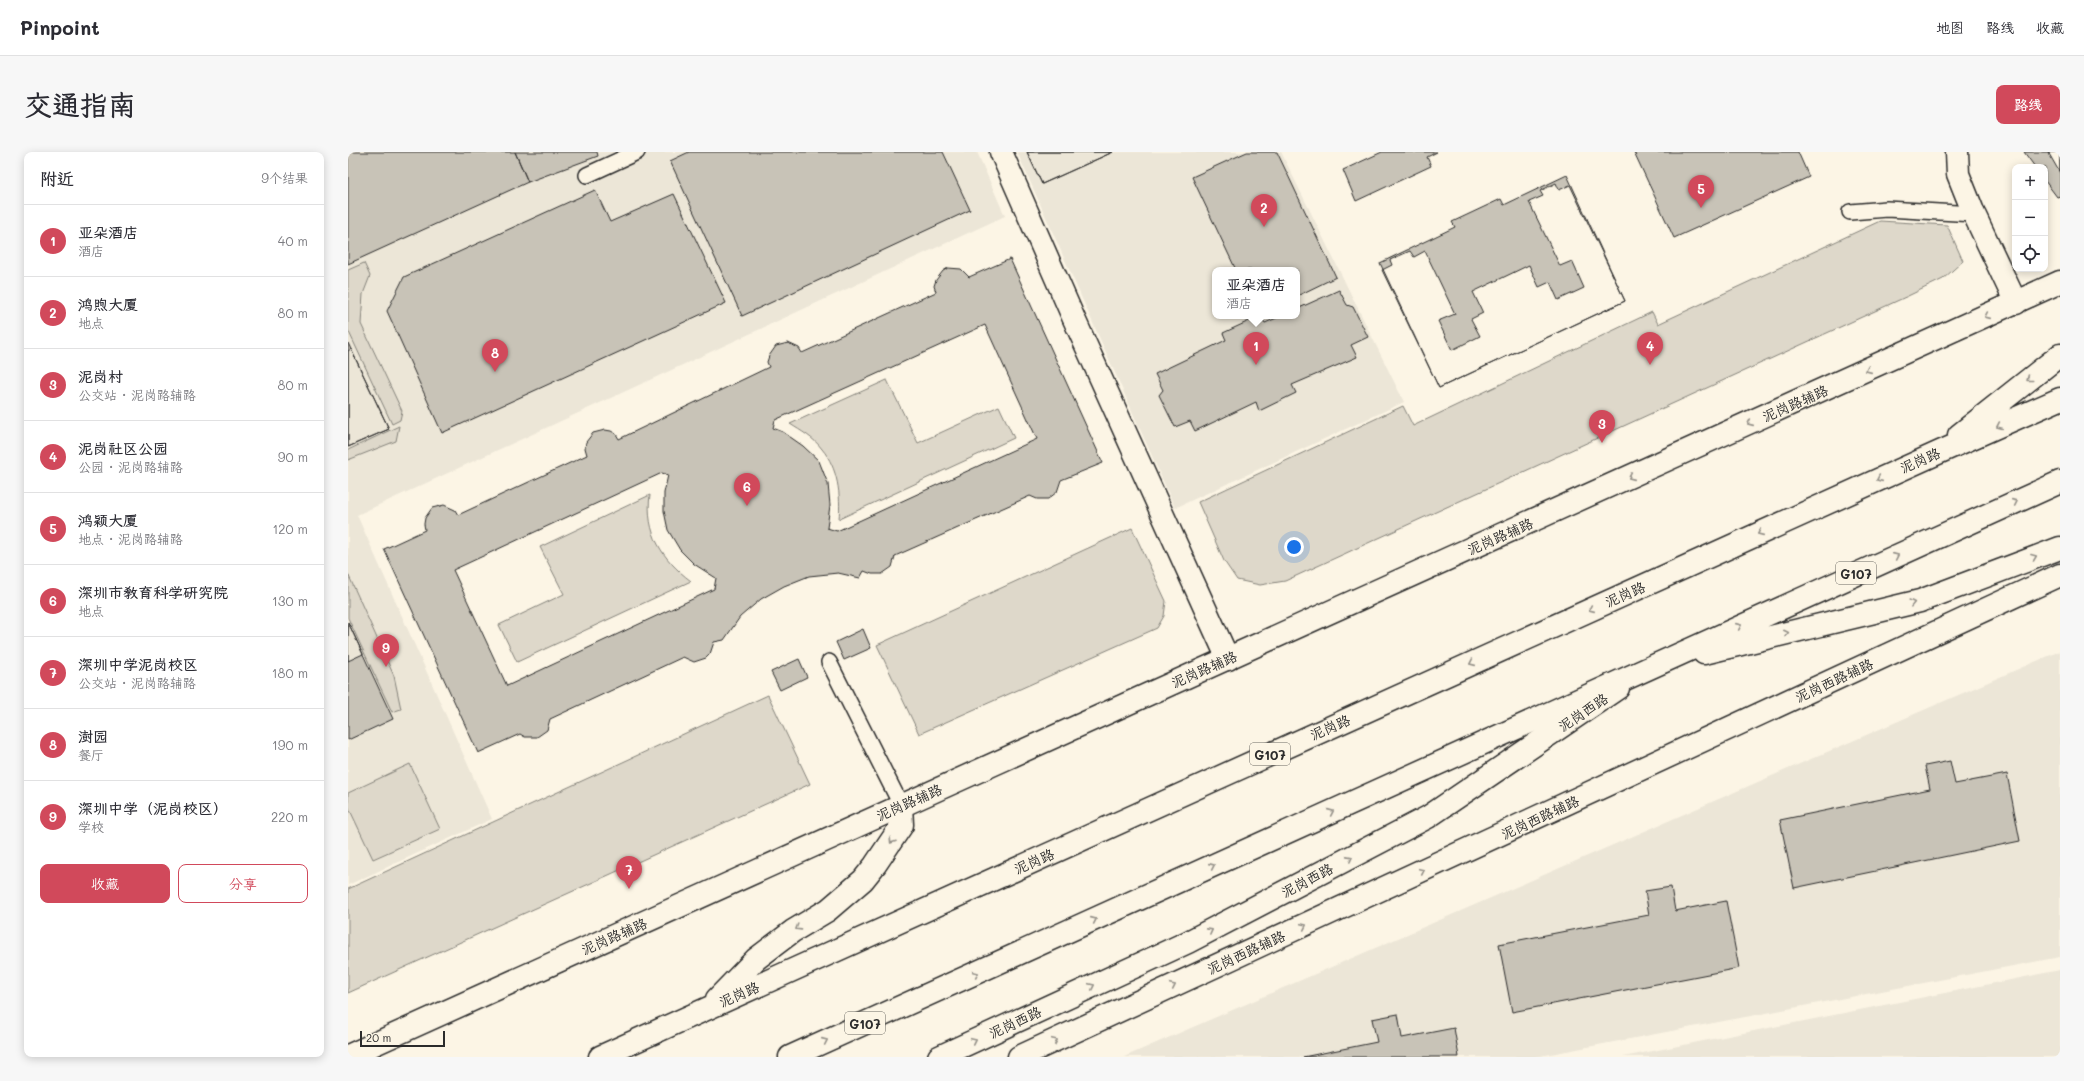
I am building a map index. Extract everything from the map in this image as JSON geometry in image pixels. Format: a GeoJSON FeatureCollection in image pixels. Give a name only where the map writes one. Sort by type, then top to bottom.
{"type":"FeatureCollection","features":[{"type":"Feature","properties":{"kind":"main road"},"geometry":{"type":"LineString","coordinates":[[1002,152],[1077,326],[1228,659]]}},
{"type":"Feature","properties":{"kind":"main road"},"geometry":{"type":"LineString","coordinates":[[1957,152],[1958,174],[1974,214],[2016,303]]}},
{"type":"Feature","properties":{"kind":"main road","name":"泥岗路辅路"},"geometry":{"type":"LineString","coordinates":[[348,1056],[2060,282]]}},
{"type":"Feature","properties":{"kind":"main road"},"geometry":{"type":"LineString","coordinates":[[1940,452],[1993,407],[2060,355]]}},
{"type":"Feature","properties":{"kind":"main road","name":"泥岗路"},"geometry":{"type":"LineString","coordinates":[[600,1057],[2060,399]]}},
{"type":"Feature","properties":{"kind":"main road","name":"G107"},"geometry":{"type":"LineString","coordinates":[[790,1057],[2060,482]]}},
{"type":"Feature","properties":{"kind":"main road"},"geometry":{"type":"LineString","coordinates":[[1653,665],[1920,601],[2060,548]]}},
{"type":"Feature","properties":{"kind":"main road","name":"泥岗西路辅路"},"geometry":{"type":"LineString","coordinates":[[1020,1057],[2060,575]]}},
{"type":"Feature","properties":{"kind":"main road","name":"泥岗西路"},"geometry":{"type":"LineString","coordinates":[[939,1057],[1188,942],[1428,817],[1653,665]]}},
{"type":"Feature","properties":{"kind":"main road"},"geometry":{"type":"LineString","coordinates":[[708,1008],[756,959],[793,931],[828,910],[863,880],[879,860],[902,825],[901,806]]}},
{"type":"Feature","properties":{"kind":"lane"},"geometry":{"type":"LineString","coordinates":[[586,175],[637,152]]}},
{"type":"Feature","properties":{"kind":"lane"},"geometry":{"type":"LineString","coordinates":[[1850,212],[1887,209],[1974,214]]}},
{"type":"Feature","properties":{"kind":"lane"},"geometry":{"type":"LineString","coordinates":[[829,662],[901,806]]}},
{"type":"Feature","properties":{"kind":"shaded area"},"geometry":{"type":"Polygon","coordinates":[[[348,152],[977,152],[1005,216],[357,515],[492,819],[348,885],[348,152]]]}},
{"type":"Feature","properties":{"kind":"shaded area"},"geometry":{"type":"Polygon","coordinates":[[[1017,152],[1281,152],[1404,402],[1175,508],[1017,152]]]}},
{"type":"Feature","properties":{"kind":"shaded area"},"geometry":{"type":"Polygon","coordinates":[[[1880,221],[1947,225],[1963,261],[1943,279],[1910,295],[1285,581],[1260,585],[1237,580],[1224,561],[1198,502],[1403,406],[1413,426],[1652,312],[1658,324],[1880,221]]]}},
{"type":"Feature","properties":{"kind":"shaded area"},"geometry":{"type":"Polygon","coordinates":[[[364,263],[370,276],[363,294],[361,324],[402,411],[400,420],[392,424],[348,330],[348,270],[364,263]]]}},
{"type":"Feature","properties":{"kind":"shaded area"},"geometry":{"type":"Polygon","coordinates":[[[887,380],[918,443],[999,406],[1014,438],[839,519],[839,491],[832,465],[815,441],[790,424],[887,380]]]}},
{"type":"Feature","properties":{"kind":"shaded area"},"geometry":{"type":"Polygon","coordinates":[[[399,426],[396,441],[348,460],[348,450],[399,426]]]}},
{"type":"Feature","properties":{"kind":"shaded area"},"geometry":{"type":"Polygon","coordinates":[[[650,495],[650,521],[658,544],[672,564],[691,581],[517,662],[499,625],[564,594],[540,547],[650,495]]]}},
{"type":"Feature","properties":{"kind":"shaded area"},"geometry":{"type":"Polygon","coordinates":[[[1132,528],[1166,601],[1164,616],[1157,628],[919,734],[877,645],[1132,528]]]}},
{"type":"Feature","properties":{"kind":"shaded area"},"geometry":{"type":"Polygon","coordinates":[[[348,574],[394,676],[401,709],[392,712],[348,618],[348,574]]]}},
{"type":"Feature","properties":{"kind":"shaded area"},"geometry":{"type":"Polygon","coordinates":[[[2060,651],[2060,957],[1535,1057],[1124,1057],[2060,651]]]}},
{"type":"Feature","properties":{"kind":"shaded area"},"geometry":{"type":"Polygon","coordinates":[[[768,695],[810,784],[348,993],[348,889],[768,695]]]}},
{"type":"Feature","properties":{"kind":"shaded area"},"geometry":{"type":"Polygon","coordinates":[[[410,764],[440,829],[373,859],[348,806],[348,793],[410,764]]]}},
{"type":"Feature","properties":{"kind":"shaded area"},"geometry":{"type":"Polygon","coordinates":[[[2060,970],[2060,1057],[1623,1057],[2060,970]]]}},
{"type":"Feature","properties":{"kind":"building"},"geometry":{"type":"Polygon","coordinates":[[[348,152],[515,152],[528,182],[348,264],[348,152]]]}},
{"type":"Feature","properties":{"kind":"building"},"geometry":{"type":"Polygon","coordinates":[[[515,152],[597,152],[598,156],[528,182],[515,152]]]}},
{"type":"Feature","properties":{"kind":"building"},"geometry":{"type":"Polygon","coordinates":[[[689,152],[943,152],[970,210],[742,316],[670,161],[689,152]]]}},
{"type":"Feature","properties":{"kind":"building"},"geometry":{"type":"Polygon","coordinates":[[[1027,152],[1113,152],[1042,184],[1027,152]]]}},
{"type":"Feature","properties":{"kind":"building"},"geometry":{"type":"Polygon","coordinates":[[[1027,152],[1113,152],[1042,184],[1027,152]]]}},
{"type":"Feature","properties":{"kind":"building"},"geometry":{"type":"Polygon","coordinates":[[[1247,152],[1277,152],[1336,277],[1300,295],[1300,267],[1235,267],[1192,177],[1247,152]]]}},
{"type":"Feature","properties":{"kind":"building"},"geometry":{"type":"Polygon","coordinates":[[[1382,152],[1437,152],[1427,157],[1431,166],[1356,201],[1343,170],[1382,152]]]}},
{"type":"Feature","properties":{"kind":"building"},"geometry":{"type":"Polygon","coordinates":[[[1634,152],[1798,152],[1809,177],[1674,238],[1634,152]]]}},
{"type":"Feature","properties":{"kind":"building"},"geometry":{"type":"Polygon","coordinates":[[[2024,152],[2060,152],[2060,196],[2057,197],[2048,185],[2048,164],[2033,164],[2024,152]]]}},
{"type":"Feature","properties":{"kind":"building"},"geometry":{"type":"Polygon","coordinates":[[[2048,152],[2060,152],[2060,173],[2048,152]]]}},
{"type":"Feature","properties":{"kind":"building"},"geometry":{"type":"Polygon","coordinates":[[[1567,175],[1625,301],[1439,388],[1380,263],[1455,227],[1452,222],[1501,199],[1504,205],[1567,175]]]}},
{"type":"Feature","properties":{"kind":"building"},"geometry":{"type":"Polygon","coordinates":[[[1556,183],[1559,190],[1570,185],[1625,301],[1439,388],[1382,270],[1392,265],[1390,260],[1410,251],[1414,257],[1425,251],[1455,314],[1438,321],[1452,350],[1480,336],[1471,319],[1483,313],[1473,292],[1529,265],[1539,287],[1550,282],[1558,300],[1584,288],[1572,261],[1560,266],[1529,202],[1543,196],[1540,191],[1556,183]]]}},
{"type":"Feature","properties":{"kind":"building"},"geometry":{"type":"Polygon","coordinates":[[[595,190],[610,222],[674,194],[726,303],[442,433],[387,311],[404,277],[595,190]]]}},
{"type":"Feature","properties":{"kind":"building"},"geometry":{"type":"Polygon","coordinates":[[[1010,259],[1103,463],[1061,480],[1057,492],[1048,499],[1037,499],[1030,496],[895,556],[892,567],[882,574],[872,574],[864,571],[860,578],[838,573],[809,576],[784,586],[761,599],[740,617],[724,640],[714,642],[710,654],[706,658],[694,662],[683,657],[550,719],[547,730],[537,737],[525,737],[520,734],[478,753],[384,549],[425,530],[425,518],[432,508],[444,505],[455,510],[458,515],[587,455],[585,448],[586,442],[593,433],[605,430],[611,431],[616,434],[619,439],[769,367],[767,362],[769,356],[776,346],[788,343],[799,348],[802,353],[936,292],[934,286],[936,280],[943,271],[948,268],[961,269],[969,277],[1010,259]],[[985,325],[775,420],[773,428],[783,432],[803,446],[819,461],[828,484],[830,505],[827,528],[837,531],[1037,439],[985,325]],[[662,473],[453,570],[507,686],[714,589],[716,578],[694,564],[680,550],[668,530],[664,511],[664,493],[668,475],[662,473]]]}},
{"type":"Feature","properties":{"kind":"building"},"geometry":{"type":"Polygon","coordinates":[[[1339,290],[1347,305],[1353,307],[1368,337],[1351,345],[1357,357],[1292,385],[1296,393],[1259,411],[1256,402],[1195,431],[1190,421],[1175,427],[1159,395],[1163,390],[1155,374],[1226,340],[1223,333],[1253,319],[1262,319],[1265,323],[1274,319],[1300,319],[1300,308],[1339,290]]]}},
{"type":"Feature","properties":{"kind":"building"},"geometry":{"type":"Polygon","coordinates":[[[348,343],[389,429],[348,447],[348,343]]]}},
{"type":"Feature","properties":{"kind":"building"},"geometry":{"type":"Polygon","coordinates":[[[351,349],[389,429],[348,447],[348,351],[351,349]]]}},
{"type":"Feature","properties":{"kind":"building"},"geometry":{"type":"Polygon","coordinates":[[[348,622],[393,719],[348,740],[348,622]]]}},
{"type":"Feature","properties":{"kind":"building"},"geometry":{"type":"Polygon","coordinates":[[[348,622],[363,654],[348,661],[348,622]]]}},
{"type":"Feature","properties":{"kind":"building"},"geometry":{"type":"Polygon","coordinates":[[[863,629],[871,648],[844,660],[836,642],[863,629]]]}},
{"type":"Feature","properties":{"kind":"building"},"geometry":{"type":"Polygon","coordinates":[[[799,659],[807,677],[780,690],[771,672],[799,659]]]}},
{"type":"Feature","properties":{"kind":"building"},"geometry":{"type":"Polygon","coordinates":[[[1950,761],[1955,784],[2007,774],[2020,841],[1794,888],[1780,820],[1930,789],[1925,766],[1950,761]]]}},
{"type":"Feature","properties":{"kind":"building"},"geometry":{"type":"Polygon","coordinates":[[[1671,887],[1675,911],[1726,901],[1739,968],[1512,1012],[1499,944],[1649,915],[1645,891],[1671,887]]]}},
{"type":"Feature","properties":{"kind":"building"},"geometry":{"type":"Polygon","coordinates":[[[1398,1014],[1402,1038],[1454,1028],[1459,1057],[1303,1057],[1377,1042],[1372,1019],[1398,1014]]]}},
{"type":"Feature","properties":{"kind":"place","name":"鸿颖大厦"},"geometry":{"type":"Point","coordinates":[1701,208]}},
{"type":"Feature","properties":{"kind":"place","name":"鸿煦大厦"},"geometry":{"type":"Point","coordinates":[1264,227]}},
{"type":"Feature","properties":{"kind":"place","name":"亚朵酒店"},"geometry":{"type":"Point","coordinates":[1256,365]}},
{"type":"Feature","properties":{"kind":"place","name":"泥岗社区公园"},"geometry":{"type":"Point","coordinates":[1650,365]}},
{"type":"Feature","properties":{"kind":"place","name":"澍园"},"geometry":{"type":"Point","coordinates":[495,372]}},
{"type":"Feature","properties":{"kind":"place","name":"泥岗村"},"geometry":{"type":"Point","coordinates":[1602,443]}},
{"type":"Feature","properties":{"kind":"place","name":"深圳市教育科学研究院"},"geometry":{"type":"Point","coordinates":[747,506]}},
{"type":"Feature","properties":{"kind":"place","name":"深圳中学（泥岗校区）"},"geometry":{"type":"Point","coordinates":[386,667]}},
{"type":"Feature","properties":{"kind":"place","name":"深圳中学泥岗校区"},"geometry":{"type":"Point","coordinates":[629,889]}}]}
